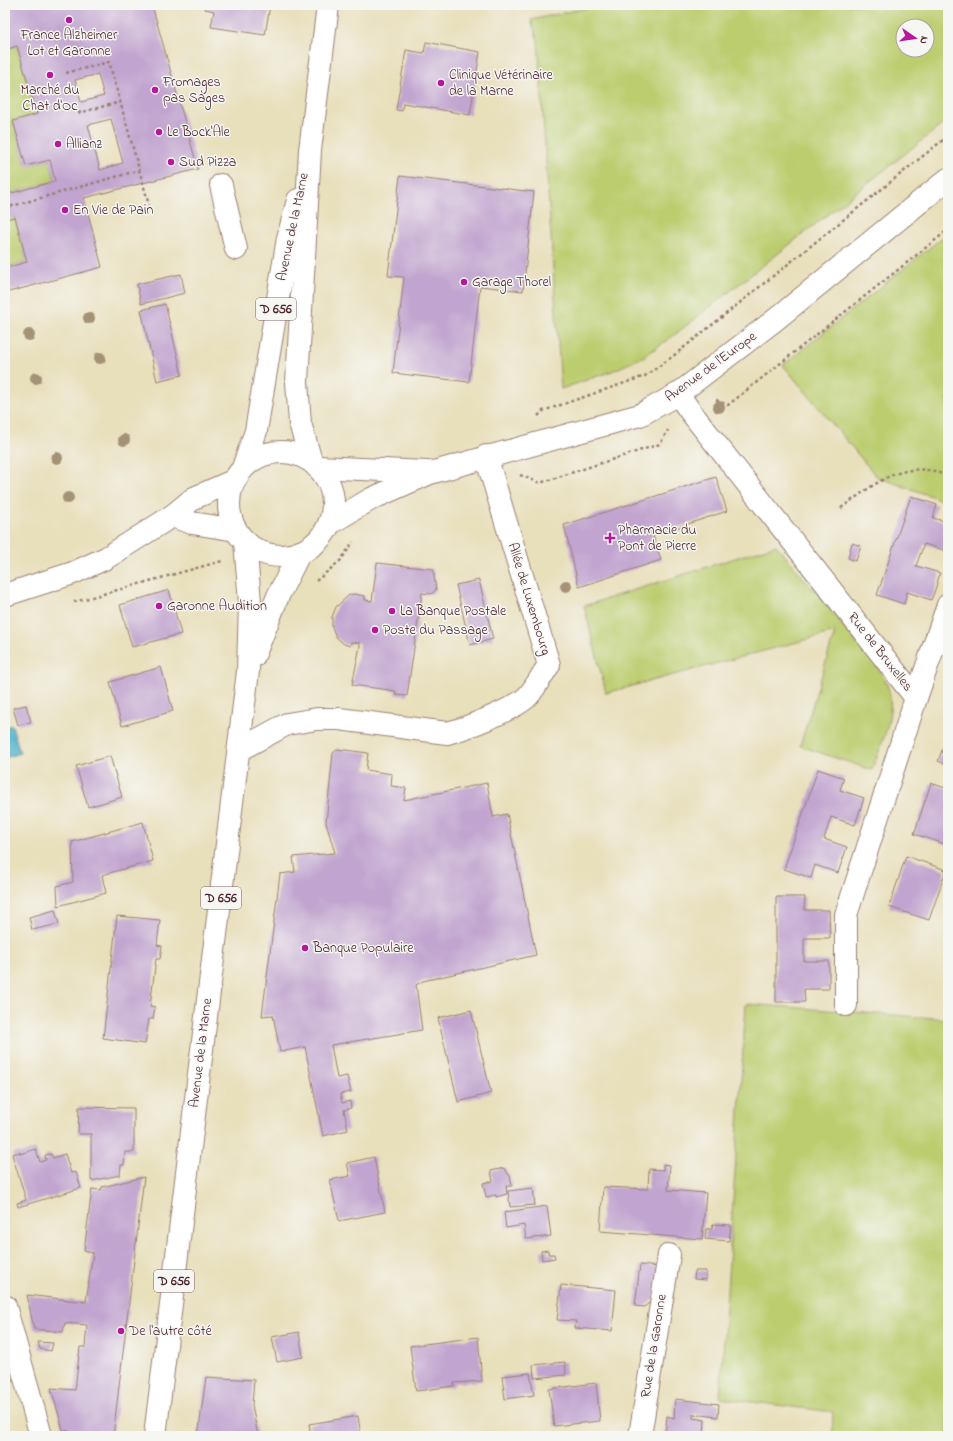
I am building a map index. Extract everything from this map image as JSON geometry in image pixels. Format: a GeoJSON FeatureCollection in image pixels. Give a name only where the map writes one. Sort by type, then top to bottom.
{"type":"FeatureCollection","features":[{"type":"Feature","properties":{"kind":"main road","name":"Avenue de la Marne"},"geometry":{"type":"LineString","coordinates":[[314,464],[300,423],[297,382],[310,150],[328,5]]}},
{"type":"Feature","properties":{"kind":"main road","name":"Avenue de la Marne"},"geometry":{"type":"LineString","coordinates":[[239,474],[256,431],[288,238],[310,150]]}},
{"type":"Feature","properties":{"kind":"main road","name":"Avenue de l'Europe"},"geometry":{"type":"LineString","coordinates":[[329,524],[371,499],[430,472],[640,415],[678,394],[775,320],[948,180]]}},
{"type":"Feature","properties":{"kind":"main road"},"geometry":{"type":"LineString","coordinates":[[221,185],[236,249]]}},
{"type":"Feature","properties":{"kind":"main road","name":"Rue de Bruxelles"},"geometry":{"type":"LineString","coordinates":[[678,394],[916,698],[846,915],[846,1005]]}},
{"type":"Feature","properties":{"kind":"main road"},"geometry":{"type":"LineString","coordinates":[[5,596],[73,573],[106,558],[172,516],[194,498],[239,474],[255,459],[269,453],[284,452],[298,455],[314,464],[325,476],[332,494],[332,512],[329,524],[322,536],[312,546],[300,552],[281,556],[261,552],[240,536],[172,516]]}},
{"type":"Feature","properties":{"kind":"main road","name":"Allée de Luxembourg"},"geometry":{"type":"LineString","coordinates":[[238,750],[287,724],[317,718],[339,719],[447,733],[460,730],[505,710],[527,697],[549,665],[486,456]]}},
{"type":"Feature","properties":{"kind":"main road","name":"Avenue de l'Europe"},"geometry":{"type":"LineString","coordinates":[[314,464],[430,472]]}},
{"type":"Feature","properties":{"kind":"main road"},"geometry":{"type":"LineString","coordinates":[[239,474],[230,496],[230,514],[240,536]]}},
{"type":"Feature","properties":{"kind":"main road","name":"Avenue de la Marne"},"geometry":{"type":"LineString","coordinates":[[155,1436],[248,670],[250,602],[240,536]]}},
{"type":"Feature","properties":{"kind":"main road","name":"Avenue de la Marne"},"geometry":{"type":"LineString","coordinates":[[248,670],[278,596],[300,552]]}},
{"type":"Feature","properties":{"kind":"main road"},"geometry":{"type":"LineString","coordinates":[[916,698],[948,605]]}},
{"type":"Feature","properties":{"kind":"main road","name":"Rue de la Garonne"},"geometry":{"type":"LineString","coordinates":[[640,1436],[669,1255]]}},
{"type":"Feature","properties":{"kind":"main road"},"geometry":{"type":"LineString","coordinates":[[5,1306],[41,1436]]}},
{"type":"Feature","properties":{"kind":"path"},"geometry":{"type":"LineString","coordinates":[[66,73],[110,62],[149,205]]}},
{"type":"Feature","properties":{"kind":"path"},"geometry":{"type":"LineString","coordinates":[[78,113],[121,102]]}},
{"type":"Feature","properties":{"kind":"path"},"geometry":{"type":"LineString","coordinates":[[533,421],[543,411],[645,376],[672,357],[948,136]]}},
{"type":"Feature","properties":{"kind":"path"},"geometry":{"type":"LineString","coordinates":[[5,208],[140,170]]}},
{"type":"Feature","properties":{"kind":"path"},"geometry":{"type":"LineString","coordinates":[[710,398],[728,405],[948,230]]}},
{"type":"Feature","properties":{"kind":"path"},"geometry":{"type":"LineString","coordinates":[[519,475],[540,482],[660,444],[671,424]]}},
{"type":"Feature","properties":{"kind":"path"},"geometry":{"type":"LineString","coordinates":[[841,508],[883,478],[904,470],[928,470],[948,476]]}},
{"type":"Feature","properties":{"kind":"path"},"geometry":{"type":"LineString","coordinates":[[314,582],[341,560],[356,537]]}},
{"type":"Feature","properties":{"kind":"path"},"geometry":{"type":"LineString","coordinates":[[70,603],[227,560]]}},
{"type":"Feature","properties":{"kind":"green space"},"geometry":{"type":"Polygon","coordinates":[[[599,5],[948,5],[948,120],[673,336],[643,357],[612,371],[561,389],[538,41],[531,20],[599,5]]]}},
{"type":"Feature","properties":{"kind":"green space"},"geometry":{"type":"Polygon","coordinates":[[[17,46],[37,114],[13,121],[26,165],[50,160],[55,181],[5,195],[5,50],[17,46]]]}},
{"type":"Feature","properties":{"kind":"green space"},"geometry":{"type":"Polygon","coordinates":[[[15,217],[27,262],[6,268],[5,219],[15,217]]]}},
{"type":"Feature","properties":{"kind":"green space"},"geometry":{"type":"Polygon","coordinates":[[[948,233],[948,502],[877,477],[783,365],[948,233]]]}},
{"type":"Feature","properties":{"kind":"green space"},"geometry":{"type":"Polygon","coordinates":[[[776,545],[877,666],[886,681],[889,691],[890,711],[886,732],[872,770],[800,746],[835,632],[606,693],[584,606],[776,545]]]}},
{"type":"Feature","properties":{"kind":"green space"},"geometry":{"type":"Polygon","coordinates":[[[746,1004],[948,1019],[948,1436],[832,1436],[833,1412],[720,1398],[746,1004]]]}},
{"type":"Feature","properties":{"kind":"water"},"geometry":{"type":"Polygon","coordinates":[[[12,725],[20,753],[5,758],[5,727],[12,725]]]}},
{"type":"Feature","properties":{"kind":"building"},"geometry":{"type":"Polygon","coordinates":[[[5,5],[152,5],[198,169],[84,198],[102,267],[5,293],[5,268],[27,262],[15,217],[5,219],[5,195],[55,181],[50,160],[26,166],[13,121],[37,114],[17,46],[5,50],[5,5]],[[98,74],[75,80],[81,102],[104,96],[98,74]],[[111,119],[88,125],[100,170],[123,163],[111,119]]]}},
{"type":"Feature","properties":{"kind":"building"},"geometry":{"type":"Polygon","coordinates":[[[205,5],[270,5],[265,35],[211,27],[214,11],[205,9],[205,5]]]}},
{"type":"Feature","properties":{"kind":"building","name":"Clinique Vétérinaire de la Marne"},"geometry":{"type":"Polygon","coordinates":[[[426,42],[480,52],[470,115],[403,103],[402,111],[396,110],[406,50],[424,53],[426,42]]]}},
{"type":"Feature","properties":{"kind":"building","name":"Garage Thorel"},"geometry":{"type":"Polygon","coordinates":[[[400,176],[534,192],[523,291],[480,286],[469,382],[393,373],[404,277],[388,276],[400,176]]]}},
{"type":"Feature","properties":{"kind":"building"},"geometry":{"type":"Polygon","coordinates":[[[181,274],[185,293],[141,304],[137,284],[181,274]]]}},
{"type":"Feature","properties":{"kind":"building"},"geometry":{"type":"Polygon","coordinates":[[[165,304],[182,375],[157,381],[141,310],[165,304]]]}},
{"type":"Feature","properties":{"kind":"building"},"geometry":{"type":"Polygon","coordinates":[[[716,477],[727,511],[664,532],[663,529],[652,533],[661,560],[579,587],[564,525],[716,477]]]}},
{"type":"Feature","properties":{"kind":"building"},"geometry":{"type":"Polygon","coordinates":[[[911,496],[937,505],[933,518],[948,522],[948,549],[947,551],[924,544],[916,566],[940,573],[934,593],[931,600],[907,592],[904,604],[877,595],[911,496]]]}},
{"type":"Feature","properties":{"kind":"building"},"geometry":{"type":"Polygon","coordinates":[[[852,543],[861,546],[856,561],[848,558],[852,543]]]}},
{"type":"Feature","properties":{"kind":"building","name":"Poste du Passage"},"geometry":{"type":"Polygon","coordinates":[[[377,563],[433,569],[436,590],[431,594],[422,593],[407,696],[395,695],[396,691],[352,685],[360,643],[351,642],[350,646],[344,644],[336,637],[332,627],[332,617],[336,607],[349,595],[354,594],[365,596],[365,600],[372,601],[377,563]]]}},
{"type":"Feature","properties":{"kind":"building"},"geometry":{"type":"Polygon","coordinates":[[[479,580],[493,639],[470,645],[456,585],[479,580]]]}},
{"type":"Feature","properties":{"kind":"building"},"geometry":{"type":"Polygon","coordinates":[[[169,590],[181,634],[132,647],[120,605],[169,590]]]}},
{"type":"Feature","properties":{"kind":"building"},"geometry":{"type":"Polygon","coordinates":[[[161,667],[173,711],[122,726],[110,682],[161,667]]]}},
{"type":"Feature","properties":{"kind":"building"},"geometry":{"type":"Polygon","coordinates":[[[26,705],[31,722],[18,725],[13,708],[26,705]]]}},
{"type":"Feature","properties":{"kind":"building"},"geometry":{"type":"Polygon","coordinates":[[[948,734],[948,765],[938,761],[948,734]]]}},
{"type":"Feature","properties":{"kind":"building"},"geometry":{"type":"Polygon","coordinates":[[[338,749],[368,753],[366,770],[392,774],[391,786],[406,788],[404,800],[487,783],[493,817],[507,814],[536,955],[423,981],[416,985],[422,1030],[331,1045],[337,1078],[347,1076],[351,1092],[340,1094],[342,1103],[350,1101],[351,1108],[344,1110],[348,1130],[323,1136],[305,1047],[280,1052],[273,1015],[262,1016],[280,874],[295,872],[293,857],[335,853],[326,823],[333,753],[338,749]]]}},
{"type":"Feature","properties":{"kind":"building"},"geometry":{"type":"Polygon","coordinates":[[[110,756],[122,797],[88,807],[76,766],[110,756]]]}},
{"type":"Feature","properties":{"kind":"building"},"geometry":{"type":"Polygon","coordinates":[[[818,769],[844,778],[840,790],[864,798],[855,825],[831,817],[824,839],[847,847],[838,873],[815,865],[811,878],[784,869],[818,769]]]}},
{"type":"Feature","properties":{"kind":"building"},"geometry":{"type":"Polygon","coordinates":[[[931,783],[948,789],[948,845],[914,834],[931,783]]]}},
{"type":"Feature","properties":{"kind":"building"},"geometry":{"type":"Polygon","coordinates":[[[143,822],[153,861],[102,875],[106,893],[58,906],[57,886],[73,882],[72,842],[143,822]]]}},
{"type":"Feature","properties":{"kind":"building"},"geometry":{"type":"Polygon","coordinates":[[[906,856],[946,870],[929,920],[889,907],[906,856]]]}},
{"type":"Feature","properties":{"kind":"building"},"geometry":{"type":"Polygon","coordinates":[[[776,897],[805,897],[804,910],[829,910],[830,938],[804,938],[804,961],[829,961],[829,989],[804,989],[805,1002],[776,1002],[776,897]]]}},
{"type":"Feature","properties":{"kind":"building"},"geometry":{"type":"Polygon","coordinates":[[[55,910],[59,924],[32,930],[29,917],[55,910]]]}},
{"type":"Feature","properties":{"kind":"building"},"geometry":{"type":"Polygon","coordinates":[[[117,916],[160,920],[157,945],[162,946],[160,959],[156,959],[150,1006],[155,1007],[153,1019],[149,1019],[145,1044],[103,1038],[117,916]]]}},
{"type":"Feature","properties":{"kind":"building"},"geometry":{"type":"Polygon","coordinates":[[[471,1010],[491,1093],[458,1102],[438,1018],[471,1010]]]}},
{"type":"Feature","properties":{"kind":"building"},"geometry":{"type":"Polygon","coordinates":[[[5,1018],[8,1028],[5,1029],[5,1018]]]}},
{"type":"Feature","properties":{"kind":"building"},"geometry":{"type":"Polygon","coordinates":[[[79,1107],[134,1108],[134,1152],[125,1152],[124,1165],[121,1165],[120,1175],[91,1181],[91,1134],[78,1134],[79,1107]]]}},
{"type":"Feature","properties":{"kind":"building"},"geometry":{"type":"Polygon","coordinates":[[[36,1149],[40,1162],[46,1160],[45,1155],[51,1154],[53,1158],[65,1154],[71,1173],[76,1172],[81,1188],[18,1207],[17,1203],[26,1200],[12,1154],[20,1152],[20,1154],[36,1149]]]}},
{"type":"Feature","properties":{"kind":"building"},"geometry":{"type":"Polygon","coordinates":[[[374,1157],[385,1212],[339,1221],[330,1180],[350,1176],[347,1163],[374,1157]]]}},
{"type":"Feature","properties":{"kind":"building"},"geometry":{"type":"Polygon","coordinates":[[[663,1164],[670,1165],[668,1190],[706,1193],[702,1239],[600,1231],[603,1187],[648,1189],[649,1169],[663,1170],[663,1164]]]}},
{"type":"Feature","properties":{"kind":"building"},"geometry":{"type":"Polygon","coordinates":[[[504,1168],[510,1176],[512,1186],[506,1186],[507,1194],[496,1197],[496,1195],[486,1197],[483,1183],[493,1181],[491,1171],[504,1168]]]}},
{"type":"Feature","properties":{"kind":"building"},"geometry":{"type":"Polygon","coordinates":[[[144,1177],[113,1436],[69,1436],[69,1431],[63,1430],[51,1388],[75,1390],[80,1347],[85,1347],[87,1325],[65,1323],[63,1332],[34,1329],[27,1295],[86,1302],[93,1253],[84,1251],[92,1189],[101,1190],[102,1187],[144,1177]]]}},
{"type":"Feature","properties":{"kind":"building"},"geometry":{"type":"Polygon","coordinates":[[[533,1188],[535,1205],[510,1207],[508,1191],[533,1188]]]}},
{"type":"Feature","properties":{"kind":"building"},"geometry":{"type":"Polygon","coordinates":[[[547,1206],[551,1236],[526,1239],[524,1225],[506,1228],[504,1212],[547,1206]]]}},
{"type":"Feature","properties":{"kind":"building"},"geometry":{"type":"Polygon","coordinates":[[[713,1224],[731,1225],[729,1241],[705,1239],[706,1229],[712,1229],[713,1224]]]}},
{"type":"Feature","properties":{"kind":"building"},"geometry":{"type":"Polygon","coordinates":[[[548,1250],[548,1254],[554,1254],[555,1258],[542,1260],[541,1251],[548,1250]]]}},
{"type":"Feature","properties":{"kind":"building"},"geometry":{"type":"Polygon","coordinates":[[[640,1265],[659,1267],[654,1299],[644,1307],[635,1306],[640,1265]]]}},
{"type":"Feature","properties":{"kind":"building"},"geometry":{"type":"Polygon","coordinates":[[[695,1271],[706,1271],[706,1280],[694,1279],[695,1271]]]}},
{"type":"Feature","properties":{"kind":"building"},"geometry":{"type":"Polygon","coordinates":[[[561,1285],[616,1290],[612,1331],[575,1328],[576,1321],[557,1320],[561,1285]]]}},
{"type":"Feature","properties":{"kind":"building"},"geometry":{"type":"Polygon","coordinates":[[[299,1332],[303,1357],[277,1362],[272,1337],[299,1332]]]}},
{"type":"Feature","properties":{"kind":"building"},"geometry":{"type":"Polygon","coordinates":[[[478,1337],[482,1381],[454,1383],[454,1386],[416,1391],[410,1346],[478,1337]]]}},
{"type":"Feature","properties":{"kind":"building"},"geometry":{"type":"Polygon","coordinates":[[[38,1342],[53,1343],[51,1351],[40,1349],[38,1342]]]}},
{"type":"Feature","properties":{"kind":"building"},"geometry":{"type":"Polygon","coordinates":[[[565,1362],[566,1375],[534,1378],[533,1365],[565,1362]]]}},
{"type":"Feature","properties":{"kind":"building"},"geometry":{"type":"Polygon","coordinates":[[[530,1373],[534,1395],[505,1399],[502,1376],[530,1373]]]}},
{"type":"Feature","properties":{"kind":"building"},"geometry":{"type":"Polygon","coordinates":[[[206,1377],[254,1380],[252,1405],[258,1436],[198,1436],[206,1377]]]}},
{"type":"Feature","properties":{"kind":"building"},"geometry":{"type":"Polygon","coordinates":[[[596,1383],[600,1421],[554,1426],[549,1389],[596,1383]]]}},
{"type":"Feature","properties":{"kind":"building"},"geometry":{"type":"Polygon","coordinates":[[[675,1399],[719,1404],[718,1417],[693,1414],[693,1418],[705,1420],[704,1436],[665,1436],[667,1416],[674,1418],[675,1399]]]}},
{"type":"Feature","properties":{"kind":"building"},"geometry":{"type":"Polygon","coordinates":[[[358,1416],[361,1436],[311,1436],[309,1424],[358,1416]]]}},
{"type":"Feature","properties":{"kind":"place","name":"France Alzheimer Lot et Garonne"},"geometry":{"type":"Point","coordinates":[69,20]}},
{"type":"Feature","properties":{"kind":"place","name":"Marché du Chat d'Oc"},"geometry":{"type":"Point","coordinates":[50,75]}},
{"type":"Feature","properties":{"kind":"place","name":"Clinique Vétérinaire de la Marne"},"geometry":{"type":"Point","coordinates":[441,83]}},
{"type":"Feature","properties":{"kind":"place","name":"Fromages pas Sages"},"geometry":{"type":"Point","coordinates":[155,90]}},
{"type":"Feature","properties":{"kind":"place","name":"Le Bock'Ale"},"geometry":{"type":"Point","coordinates":[159,132]}},
{"type":"Feature","properties":{"kind":"place","name":"Allianz"},"geometry":{"type":"Point","coordinates":[58,144]}},
{"type":"Feature","properties":{"kind":"place","name":"Sud Pizza"},"geometry":{"type":"Point","coordinates":[171,162]}},
{"type":"Feature","properties":{"kind":"place","name":"En Vie de Pain"},"geometry":{"type":"Point","coordinates":[65,210]}},
{"type":"Feature","properties":{"kind":"place","name":"Garage Thorel"},"geometry":{"type":"Point","coordinates":[464,282]}},
{"type":"Feature","properties":{"kind":"place","name":"Pharmacie du Pont de Pierre"},"geometry":{"type":"Point","coordinates":[610,538]}},
{"type":"Feature","properties":{"kind":"place","name":"Garonne Audition"},"geometry":{"type":"Point","coordinates":[159,606]}},
{"type":"Feature","properties":{"kind":"place","name":"La Banque Postale"},"geometry":{"type":"Point","coordinates":[392,611]}},
{"type":"Feature","properties":{"kind":"place","name":"Poste du Passage"},"geometry":{"type":"Point","coordinates":[375,630]}},
{"type":"Feature","properties":{"kind":"place","name":"Banque Populaire"},"geometry":{"type":"Point","coordinates":[305,948]}},
{"type":"Feature","properties":{"kind":"place","name":"De l'autre côté"},"geometry":{"type":"Point","coordinates":[121,1331]}}]}
